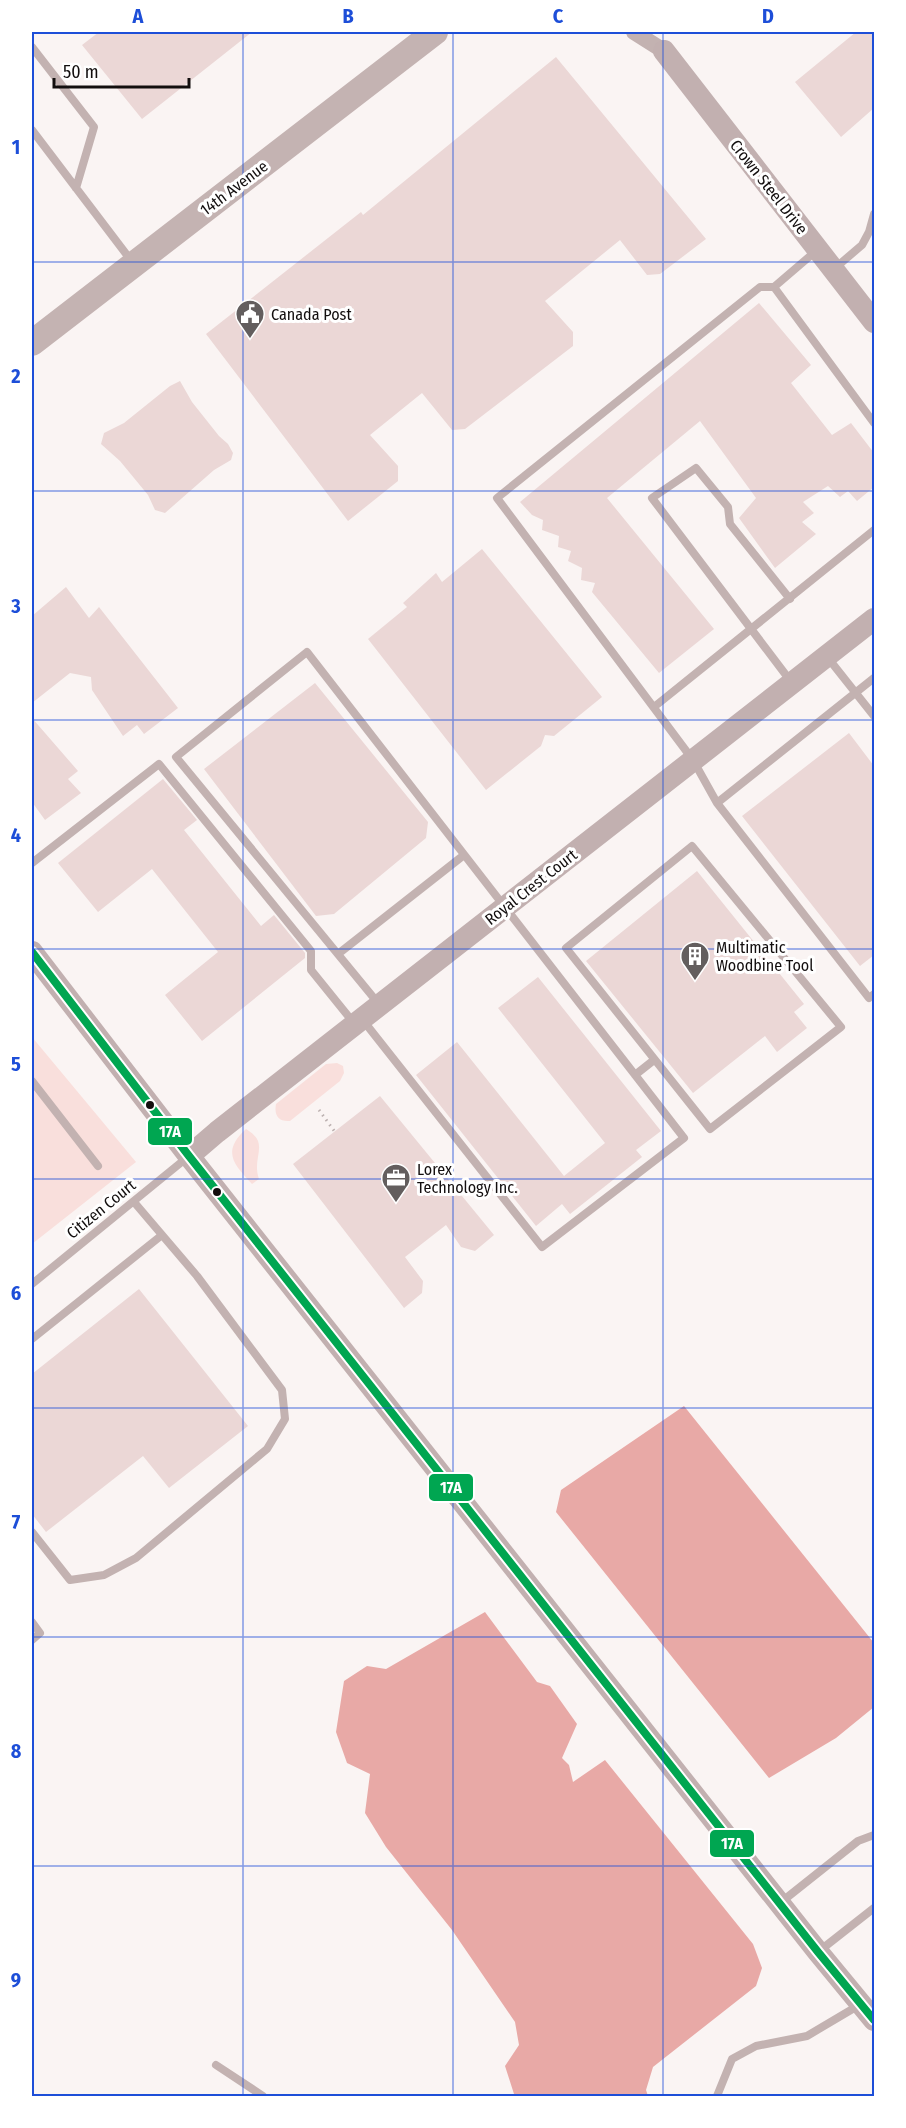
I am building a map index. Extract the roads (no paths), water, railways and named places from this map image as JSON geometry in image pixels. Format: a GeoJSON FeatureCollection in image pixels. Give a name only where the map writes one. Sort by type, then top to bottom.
{"type":"FeatureCollection","features":[{"type":"Feature","properties":{"kind":"main road","name":"14th Avenue"},"geometry":{"type":"LineString","coordinates":[[32,343],[435,32]]}},
{"type":"Feature","properties":{"kind":"main road","name":"Crown Steel Drive"},"geometry":{"type":"LineString","coordinates":[[660,41],[874,322]]}},
{"type":"Feature","properties":{"kind":"main road","name":"Royal Crest Court"},"geometry":{"type":"LineString","coordinates":[[189,1156],[874,619]]}},
{"type":"Feature","properties":{"kind":"main road"},"geometry":{"type":"LineString","coordinates":[[32,952],[189,1156],[779,1903],[868,2012]]}},
{"type":"Feature","properties":{"kind":"street","name":"Crown Steel Drive"},"geometry":{"type":"LineString","coordinates":[[634,32],[660,41]]}},
{"type":"Feature","properties":{"kind":"lane"},"geometry":{"type":"LineString","coordinates":[[32,47],[94,126],[76,188]]}},
{"type":"Feature","properties":{"kind":"lane"},"geometry":{"type":"LineString","coordinates":[[32,130],[134,265]]}},
{"type":"Feature","properties":{"kind":"lane"},"geometry":{"type":"LineString","coordinates":[[833,270],[862,245],[874,217]]}},
{"type":"Feature","properties":{"kind":"lane"},"geometry":{"type":"LineString","coordinates":[[817,249],[774,287],[760,287],[497,498],[693,760],[717,803],[869,998],[874,994]]}},
{"type":"Feature","properties":{"kind":"lane"},"geometry":{"type":"LineString","coordinates":[[774,287],[874,423]]}},
{"type":"Feature","properties":{"kind":"lane"},"geometry":{"type":"LineString","coordinates":[[790,599],[730,524],[728,507],[696,468],[652,498],[792,683]]}},
{"type":"Feature","properties":{"kind":"lane"},"geometry":{"type":"LineString","coordinates":[[654,707],[874,530]]}},
{"type":"Feature","properties":{"kind":"lane"},"geometry":{"type":"LineString","coordinates":[[32,863],[159,764],[310,951],[311,970],[366,1016],[542,1246],[684,1138],[307,652],[176,757],[338,954],[366,1016]]}},
{"type":"Feature","properties":{"kind":"lane"},"geometry":{"type":"LineString","coordinates":[[827,656],[874,716]]}},
{"type":"Feature","properties":{"kind":"lane"},"geometry":{"type":"LineString","coordinates":[[717,803],[874,678]]}},
{"type":"Feature","properties":{"kind":"lane"},"geometry":{"type":"LineString","coordinates":[[692,846],[841,1027],[710,1129],[654,1060],[566,948],[692,846]]}},
{"type":"Feature","properties":{"kind":"lane"},"geometry":{"type":"LineString","coordinates":[[338,954],[464,855]]}},
{"type":"Feature","properties":{"kind":"lane"},"geometry":{"type":"LineString","coordinates":[[635,1075],[654,1060]]}},
{"type":"Feature","properties":{"kind":"lane"},"geometry":{"type":"LineString","coordinates":[[32,1081],[98,1166]]}},
{"type":"Feature","properties":{"kind":"lane","name":"Citizen Court"},"geometry":{"type":"LineString","coordinates":[[32,1284],[189,1156]]}},
{"type":"Feature","properties":{"kind":"lane"},"geometry":{"type":"LineString","coordinates":[[32,1532],[70,1580],[104,1575],[136,1558],[267,1449],[285,1419],[282,1390],[197,1276],[134,1202]]}},
{"type":"Feature","properties":{"kind":"lane"},"geometry":{"type":"LineString","coordinates":[[32,1339],[162,1235]]}},
{"type":"Feature","properties":{"kind":"lane"},"geometry":{"type":"LineString","coordinates":[[32,1622],[40,1633],[32,1640]]}},
{"type":"Feature","properties":{"kind":"lane"},"geometry":{"type":"LineString","coordinates":[[779,1903],[858,1841],[874,1835]]}},
{"type":"Feature","properties":{"kind":"lane"},"geometry":{"type":"LineString","coordinates":[[818,1952],[874,1908]]}},
{"type":"Feature","properties":{"kind":"lane"},"geometry":{"type":"LineString","coordinates":[[717,2097],[732,2060],[756,2046],[807,2036],[868,2012]]}},
{"type":"Feature","properties":{"kind":"lane"},"geometry":{"type":"LineString","coordinates":[[216,2065],[263,2097]]}},
{"type":"Feature","properties":{"kind":"place","name":"Canada Post"},"geometry":{"type":"Point","coordinates":[250,340]}},
{"type":"Feature","properties":{"kind":"place","name":"Multimatic Woodbine Tool"},"geometry":{"type":"Point","coordinates":[695,982]}},
{"type":"Feature","properties":{"kind":"place","name":"Lorex Technology Inc."},"geometry":{"type":"Point","coordinates":[396,1204]}}]}
